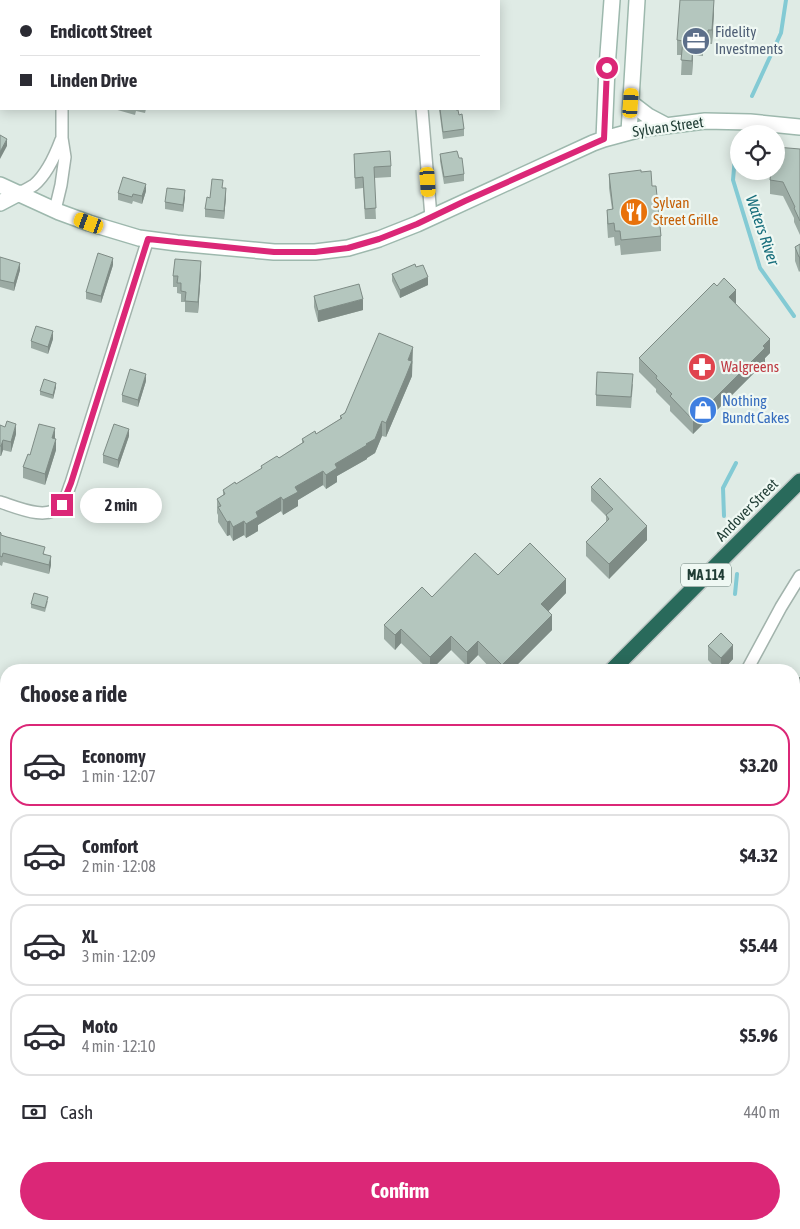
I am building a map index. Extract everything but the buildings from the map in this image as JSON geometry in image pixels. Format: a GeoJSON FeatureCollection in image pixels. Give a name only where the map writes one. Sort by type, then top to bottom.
{"type":"FeatureCollection","features":[{"type":"Feature","properties":{"kind":"highway","name":"Andover Street"},"geometry":{"type":"LineString","coordinates":[[618,664],[799,485]]}},
{"type":"Feature","properties":{"kind":"main road"},"geometry":{"type":"LineString","coordinates":[[604,139],[612,0]]}},
{"type":"Feature","properties":{"kind":"main road"},"geometry":{"type":"LineString","coordinates":[[629,132],[637,0]]}},
{"type":"Feature","properties":{"kind":"main road"},"geometry":{"type":"LineString","coordinates":[[631,103],[648,116],[667,126]]}},
{"type":"Feature","properties":{"kind":"main road","name":"Sylvan Street"},"geometry":{"type":"LineString","coordinates":[[0,185],[89,223],[139,238],[274,252],[315,252],[348,248],[379,239],[604,139],[629,132],[705,121],[750,122],[800,127]]}},
{"type":"Feature","properties":{"kind":"main road"},"geometry":{"type":"LineString","coordinates":[[0,204],[19,194]]}},
{"type":"Feature","properties":{"kind":"street"},"geometry":{"type":"LineString","coordinates":[[55,210],[65,157],[62,138],[62,110]]}},
{"type":"Feature","properties":{"kind":"street"},"geometry":{"type":"LineString","coordinates":[[422,110],[431,217]]}},
{"type":"Feature","properties":{"kind":"street"},"geometry":{"type":"LineString","coordinates":[[19,194],[33,185],[44,174],[62,138]]}},
{"type":"Feature","properties":{"kind":"street"},"geometry":{"type":"LineString","coordinates":[[0,502],[43,513],[54,511],[62,505],[71,483],[148,239]]}},
{"type":"Feature","properties":{"kind":"street"},"geometry":{"type":"LineString","coordinates":[[750,664],[800,576]]}},
{"type":"Feature","properties":{"kind":"waterway","name":"Waters River"},"geometry":{"type":"LineString","coordinates":[[752,96],[781,33],[786,0]]}},
{"type":"Feature","properties":{"kind":"waterway","name":"Waters River"},"geometry":{"type":"LineString","coordinates":[[733,180],[760,268],[794,316]]}},
{"type":"Feature","properties":{"kind":"waterway","name":"Waters River"},"geometry":{"type":"LineString","coordinates":[[724,516],[723,488],[736,463]]}},
{"type":"Feature","properties":{"kind":"waterway","name":"Waters River"},"geometry":{"type":"LineString","coordinates":[[735,594],[737,574]]}},
{"type":"Feature","properties":{"kind":"place","name":"Fidelity Investments"},"geometry":{"type":"Point","coordinates":[696,41]}},
{"type":"Feature","properties":{"kind":"place","name":"Sylvan Street Grille"},"geometry":{"type":"Point","coordinates":[634,212]}},
{"type":"Feature","properties":{"kind":"place","name":"Walgreens"},"geometry":{"type":"Point","coordinates":[702,367]}},
{"type":"Feature","properties":{"kind":"place","name":"Nothing Bundt Cakes"},"geometry":{"type":"Point","coordinates":[703,410]}},
{"type":"Feature","properties":{"kind":"route"},"geometry":{"type":"LineString","coordinates":[[62,505],[71,483],[148,239],[274,252],[315,252],[348,248],[379,239],[417,224],[604,139],[607,68]]}}]}
